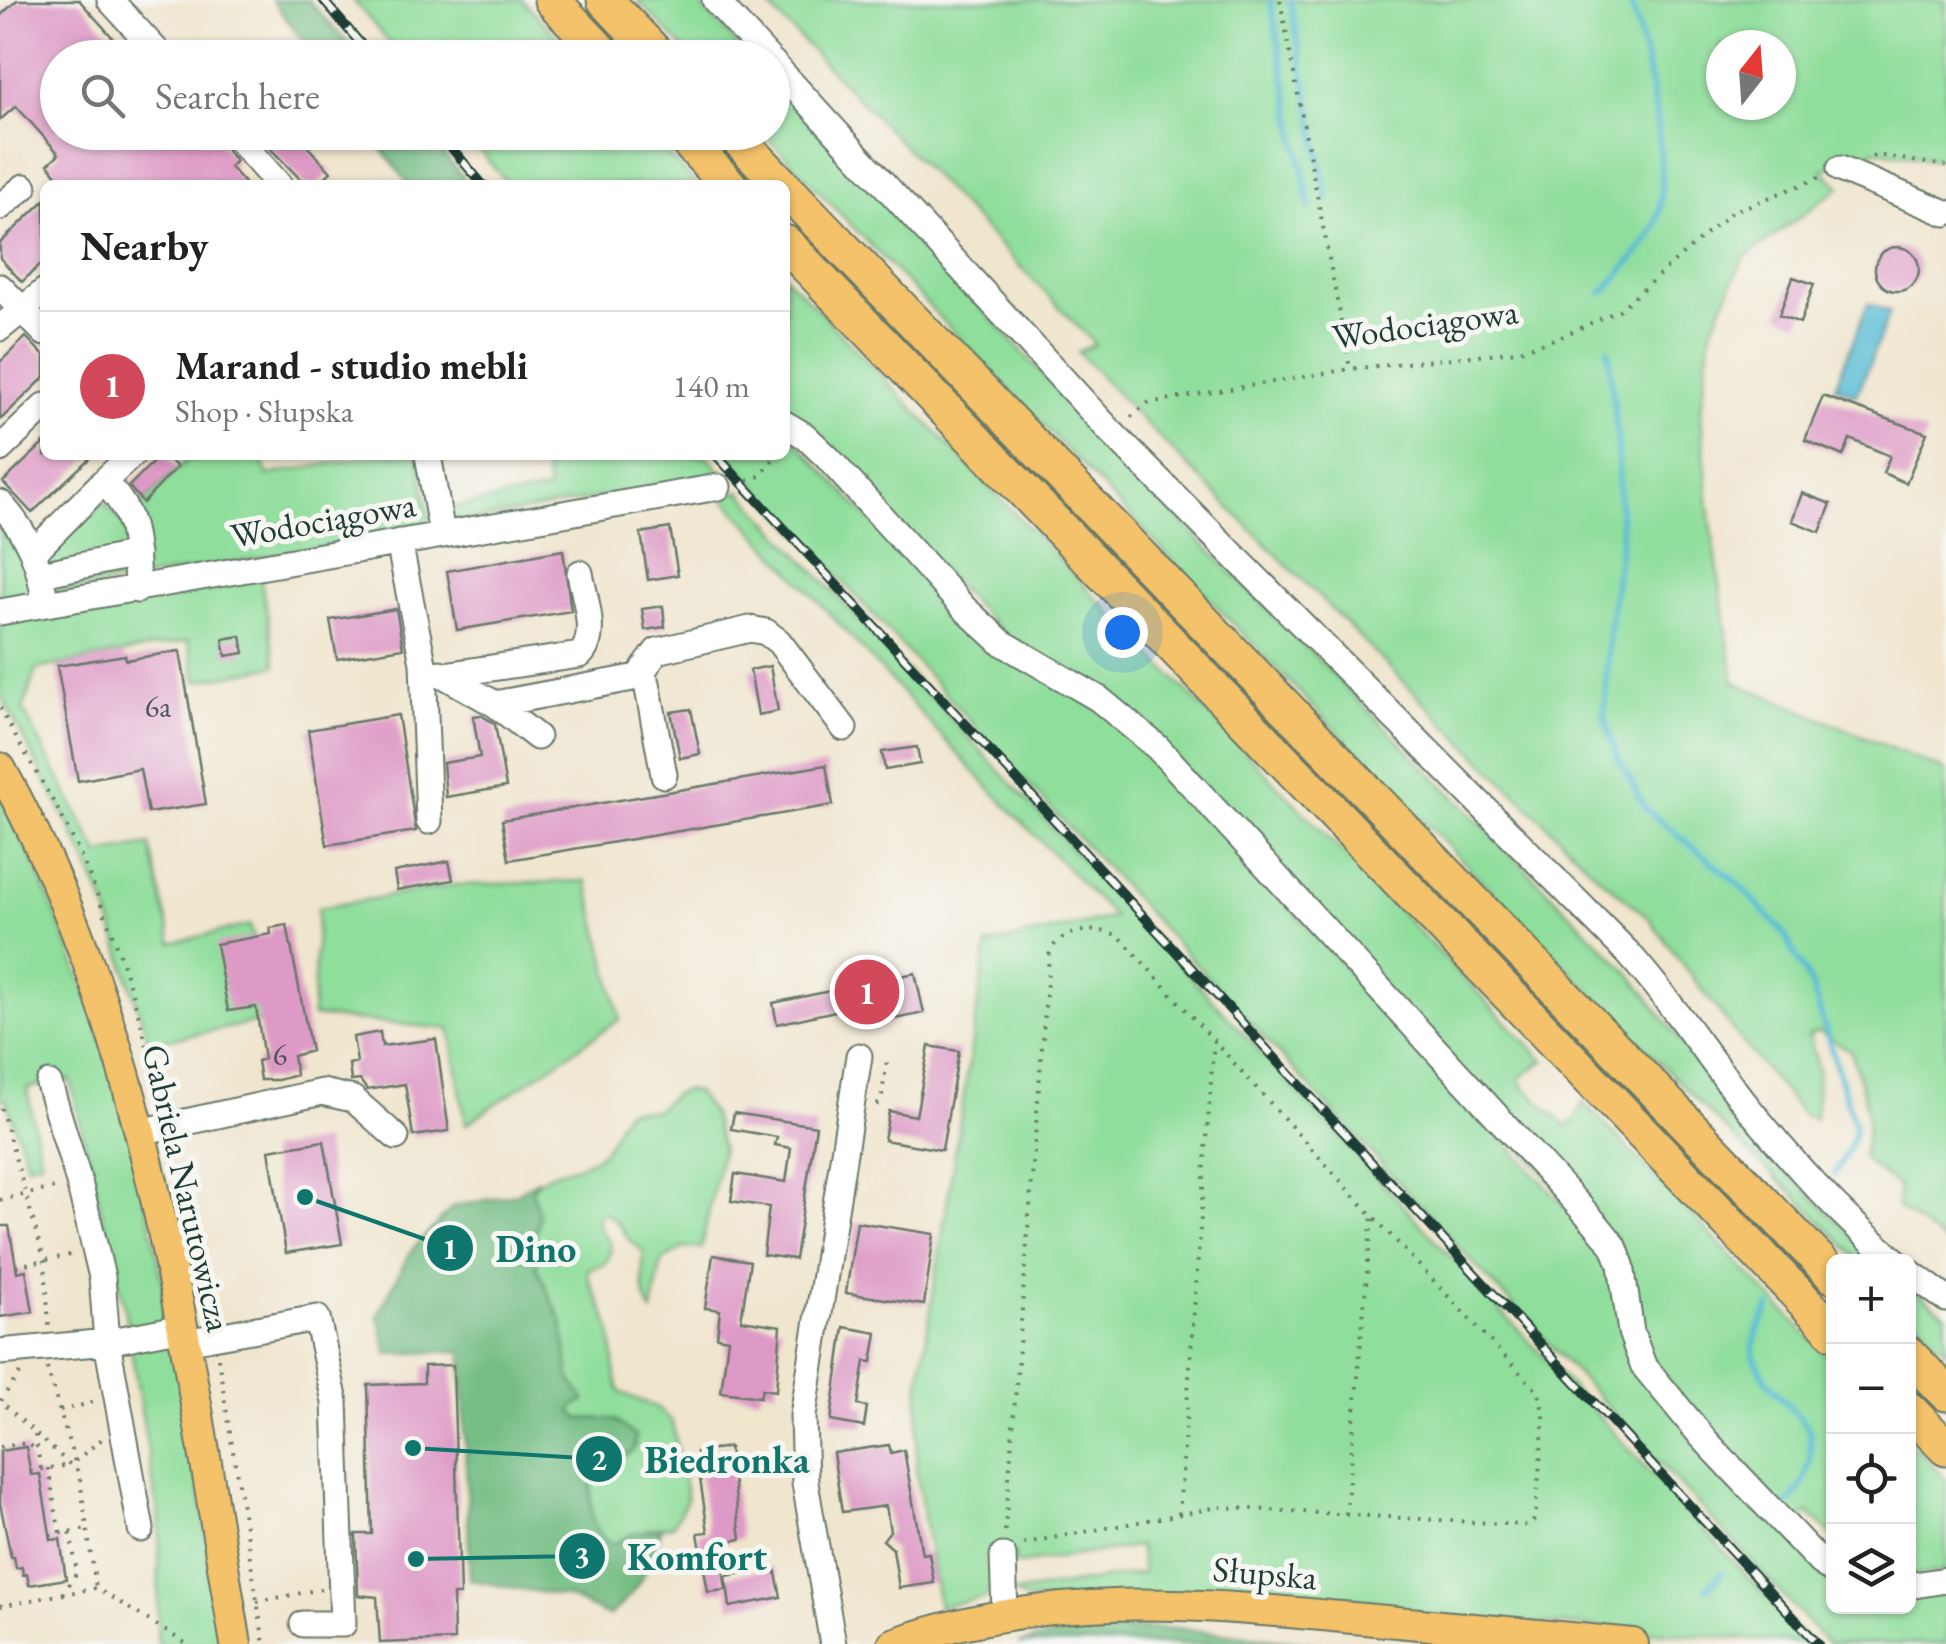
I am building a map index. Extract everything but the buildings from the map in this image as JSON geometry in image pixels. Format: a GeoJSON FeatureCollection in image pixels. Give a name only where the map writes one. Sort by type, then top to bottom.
{"type":"FeatureCollection","features":[{"type":"Feature","properties":{"kind":"highway"},"geometry":{"type":"LineString","coordinates":[[552,0],[590,40]]}},
{"type":"Feature","properties":{"kind":"highway"},"geometry":{"type":"LineString","coordinates":[[605,0],[643,40]]}},
{"type":"Feature","properties":{"kind":"highway"},"geometry":{"type":"LineString","coordinates":[[696,150],[724,180]]}},
{"type":"Feature","properties":{"kind":"highway"},"geometry":{"type":"LineString","coordinates":[[749,150],[778,180]]}},
{"type":"Feature","properties":{"kind":"highway"},"geometry":{"type":"LineString","coordinates":[[790,192],[1826,1268]]}},
{"type":"Feature","properties":{"kind":"highway"},"geometry":{"type":"LineString","coordinates":[[790,248],[1826,1324]]}},
{"type":"Feature","properties":{"kind":"highway"},"geometry":{"type":"LineString","coordinates":[[1916,1362],[1946,1393]]}},
{"type":"Feature","properties":{"kind":"highway"},"geometry":{"type":"LineString","coordinates":[[1916,1417],[1946,1448]]}},
{"type":"Feature","properties":{"kind":"main road","name":"Gabriela Narutowicza"},"geometry":{"type":"LineString","coordinates":[[0,768],[54,878],[92,974],[140,1132],[184,1335],[236,1644]]}},
{"type":"Feature","properties":{"kind":"main road","name":"Słupska"},"geometry":{"type":"LineString","coordinates":[[893,1644],[1005,1614],[1133,1602],[1194,1604],[1633,1644]]}},
{"type":"Feature","properties":{"kind":"street"},"geometry":{"type":"LineString","coordinates":[[110,0],[146,40]]}},
{"type":"Feature","properties":{"kind":"street"},"geometry":{"type":"LineString","coordinates":[[715,0],[752,40]]}},
{"type":"Feature","properties":{"kind":"street"},"geometry":{"type":"LineString","coordinates":[[790,82],[1111,432],[1626,952],[1663,992],[1760,1123],[1811,1180],[1889,1254]]}},
{"type":"Feature","properties":{"kind":"street"},"geometry":{"type":"LineString","coordinates":[[248,150],[274,180]]}},
{"type":"Feature","properties":{"kind":"street"},"geometry":{"type":"LineString","coordinates":[[1840,170],[1946,212]]}},
{"type":"Feature","properties":{"kind":"street"},"geometry":{"type":"LineString","coordinates":[[0,207],[24,187]]}},
{"type":"Feature","properties":{"kind":"street"},"geometry":{"type":"LineString","coordinates":[[0,286],[40,327]]}},
{"type":"Feature","properties":{"kind":"street"},"geometry":{"type":"LineString","coordinates":[[0,328],[40,295]]}},
{"type":"Feature","properties":{"kind":"street"},"geometry":{"type":"LineString","coordinates":[[0,449],[40,411]]}},
{"type":"Feature","properties":{"kind":"street"},"geometry":{"type":"LineString","coordinates":[[790,427],[828,458],[965,609],[1001,642],[1099,700],[1157,748],[1596,1224],[1614,1246],[1621,1265],[1631,1332],[1652,1377],[1717,1452],[1826,1566]]}},
{"type":"Feature","properties":{"kind":"street"},"geometry":{"type":"LineString","coordinates":[[38,563],[103,482],[127,460]]}},
{"type":"Feature","properties":{"kind":"street"},"geometry":{"type":"LineString","coordinates":[[429,460],[442,534]]}},
{"type":"Feature","properties":{"kind":"street"},"geometry":{"type":"LineString","coordinates":[[103,482],[121,497],[131,520],[137,590]]}},
{"type":"Feature","properties":{"kind":"street","name":"Wodociągowa"},"geometry":{"type":"LineString","coordinates":[[0,612],[718,487]]}},
{"type":"Feature","properties":{"kind":"street"},"geometry":{"type":"LineString","coordinates":[[0,503],[16,520],[38,563],[46,604]]}},
{"type":"Feature","properties":{"kind":"street"},"geometry":{"type":"LineString","coordinates":[[399,542],[434,669],[429,821]]}},
{"type":"Feature","properties":{"kind":"street"},"geometry":{"type":"LineString","coordinates":[[38,563],[136,554]]}},
{"type":"Feature","properties":{"kind":"street"},"geometry":{"type":"LineString","coordinates":[[434,669],[580,655],[586,650],[590,632],[580,573]]}},
{"type":"Feature","properties":{"kind":"street"},"geometry":{"type":"LineString","coordinates":[[495,704],[638,677],[656,652],[750,629],[766,632],[779,642],[844,728]]}},
{"type":"Feature","properties":{"kind":"street"},"geometry":{"type":"LineString","coordinates":[[434,669],[495,704],[537,737]]}},
{"type":"Feature","properties":{"kind":"street"},"geometry":{"type":"LineString","coordinates":[[638,677],[646,683],[664,774]]}},
{"type":"Feature","properties":{"kind":"street"},"geometry":{"type":"LineString","coordinates":[[833,1644],[806,1483],[804,1416],[858,1056]]}},
{"type":"Feature","properties":{"kind":"street"},"geometry":{"type":"LineString","coordinates":[[49,1084],[102,1277],[107,1342],[141,1529]]}},
{"type":"Feature","properties":{"kind":"street"},"geometry":{"type":"LineString","coordinates":[[140,1132],[322,1092],[353,1099],[396,1137]]}},
{"type":"Feature","properties":{"kind":"street"},"geometry":{"type":"LineString","coordinates":[[1916,1277],[1946,1299]]}},
{"type":"Feature","properties":{"kind":"street"},"geometry":{"type":"LineString","coordinates":[[0,1352],[44,1351],[317,1318],[335,1402],[344,1624],[303,1624]]}},
{"type":"Feature","properties":{"kind":"street"},"geometry":{"type":"LineString","coordinates":[[1003,1556],[1005,1614]]}},
{"type":"Feature","properties":{"kind":"street"},"geometry":{"type":"LineString","coordinates":[[1916,1585],[1946,1580]]}},
{"type":"Feature","properties":{"kind":"path"},"geometry":{"type":"LineString","coordinates":[[1280,0],[1350,370]]}},
{"type":"Feature","properties":{"kind":"path","name":"Wodociągowa"},"geometry":{"type":"LineString","coordinates":[[1111,432],[1148,404],[1350,370],[1517,351],[1562,338],[1620,310],[1730,213],[1878,155],[1946,166]]}},
{"type":"Feature","properties":{"kind":"path"},"geometry":{"type":"LineString","coordinates":[[718,487],[741,484],[762,475],[772,460]]}},
{"type":"Feature","properties":{"kind":"path"},"geometry":{"type":"LineString","coordinates":[[1103,931],[1119,936],[1214,1038],[1372,1216],[1539,1393],[1544,1417],[1535,1518],[1530,1524],[1219,1508],[1004,1546],[1040,1044],[1051,947],[1062,936],[1075,932],[1103,931]]}},
{"type":"Feature","properties":{"kind":"path"},"geometry":{"type":"LineString","coordinates":[[1179,1514],[1214,1038]]}},
{"type":"Feature","properties":{"kind":"path"},"geometry":{"type":"LineString","coordinates":[[1,1108],[3,1129],[45,1262],[50,1332],[44,1351],[78,1471],[96,1588]]}},
{"type":"Feature","properties":{"kind":"path"},"geometry":{"type":"LineString","coordinates":[[0,1200],[79,1182]]}},
{"type":"Feature","properties":{"kind":"path"},"geometry":{"type":"LineString","coordinates":[[1346,1514],[1372,1216]]}},
{"type":"Feature","properties":{"kind":"path"},"geometry":{"type":"LineString","coordinates":[[16,1266],[96,1249]]}},
{"type":"Feature","properties":{"kind":"path"},"geometry":{"type":"LineString","coordinates":[[44,1351],[32,1357],[1,1403],[73,1463]]}},
{"type":"Feature","properties":{"kind":"path"},"geometry":{"type":"LineString","coordinates":[[218,1362],[222,1354]]}},
{"type":"Feature","properties":{"kind":"path"},"geometry":{"type":"LineString","coordinates":[[60,1411],[117,1396]]}},
{"type":"Feature","properties":{"kind":"path"},"geometry":{"type":"LineString","coordinates":[[30,1472],[73,1463],[122,1424]]}},
{"type":"Feature","properties":{"kind":"path"},"geometry":{"type":"LineString","coordinates":[[34,1432],[41,1470]]}},
{"type":"Feature","properties":{"kind":"path"},"geometry":{"type":"LineString","coordinates":[[0,1448],[27,1443],[37,1450]]}},
{"type":"Feature","properties":{"kind":"path"},"geometry":{"type":"LineString","coordinates":[[48,1468],[60,1534]]}},
{"type":"Feature","properties":{"kind":"path"},"geometry":{"type":"LineString","coordinates":[[50,1536],[88,1529]]}},
{"type":"Feature","properties":{"kind":"path"},"geometry":{"type":"LineString","coordinates":[[62,1594],[76,1572],[70,1532]]}},
{"type":"Feature","properties":{"kind":"path"},"geometry":{"type":"LineString","coordinates":[[0,1606],[96,1588],[187,1644]]}},
{"type":"Feature","properties":{"kind":"path"},"geometry":{"type":"LineString","coordinates":[[257,1602],[341,1588]]}},
{"type":"Feature","properties":{"kind":"green space"},"geometry":{"type":"Polygon","coordinates":[[[272,0],[308,0],[345,40],[302,40],[272,0]]]}},
{"type":"Feature","properties":{"kind":"green space"},"geometry":{"type":"Polygon","coordinates":[[[353,0],[522,0],[560,40],[387,40],[353,0]]]}},
{"type":"Feature","properties":{"kind":"green space"},"geometry":{"type":"Polygon","coordinates":[[[637,0],[695,0],[733,40],[676,40],[637,0]]]}},
{"type":"Feature","properties":{"kind":"green space"},"geometry":{"type":"Polygon","coordinates":[[[763,0],[1946,0],[1946,161],[1875,150],[1822,170],[1840,187],[1743,259],[1711,331],[1701,412],[1709,509],[1734,682],[1946,771],[1946,1244],[1897,1207],[1899,1188],[1862,1157],[1867,1117],[1851,1051],[1819,1032],[1809,1035],[1818,1069],[1815,1120],[1803,1115],[1738,1037],[1647,916],[1598,876],[1078,352],[1095,344],[763,0]]]}},
{"type":"Feature","properties":{"kind":"green space"},"geometry":{"type":"Polygon","coordinates":[[[790,101],[1154,494],[1632,976],[1741,1121],[1871,1254],[1853,1254],[1391,788],[779,150],[790,150],[790,101]]]}},
{"type":"Feature","properties":{"kind":"green space"},"geometry":{"type":"Polygon","coordinates":[[[383,150],[440,150],[466,180],[405,180],[383,150]]]}},
{"type":"Feature","properties":{"kind":"green space"},"geometry":{"type":"Polygon","coordinates":[[[479,150],[663,150],[692,180],[505,180],[479,150]]]}},
{"type":"Feature","properties":{"kind":"green space"},"geometry":{"type":"Polygon","coordinates":[[[790,281],[1544,1061],[1521,1077],[1521,1084],[1567,1127],[1576,1119],[1583,1102],[1826,1355],[1826,1529],[1809,1513],[1795,1522],[1709,1432],[1647,1355],[1630,1269],[1158,739],[1008,638],[790,419],[790,281]]]}},
{"type":"Feature","properties":{"kind":"green space"},"geometry":{"type":"Polygon","coordinates":[[[790,435],[960,614],[1122,724],[1610,1256],[1626,1342],[1826,1572],[1826,1614],[1916,1614],[1916,1592],[1946,1587],[1946,1644],[1828,1644],[990,743],[733,460],[790,460],[790,435]]]}},
{"type":"Feature","properties":{"kind":"green space"},"geometry":{"type":"Polygon","coordinates":[[[187,460],[263,460],[267,475],[350,460],[419,460],[431,528],[0,603],[0,513],[46,559],[102,501],[123,522],[187,460]]]}},
{"type":"Feature","properties":{"kind":"green space"},"geometry":{"type":"Polygon","coordinates":[[[543,460],[710,460],[724,475],[449,525],[446,509],[548,490],[543,460]]]}},
{"type":"Feature","properties":{"kind":"green space"},"geometry":{"type":"Polygon","coordinates":[[[740,491],[1810,1644],[1564,1625],[1026,1600],[1014,1593],[1143,1573],[1139,1546],[1019,1564],[1015,1563],[1015,1554],[985,1597],[939,1607],[916,1469],[920,1379],[987,945],[1114,917],[991,790],[722,496],[740,491]]]}},
{"type":"Feature","properties":{"kind":"green space"},"geometry":{"type":"Polygon","coordinates":[[[260,574],[276,666],[197,681],[188,641],[36,669],[23,710],[99,854],[150,845],[172,943],[250,925],[274,1019],[149,1043],[105,903],[72,830],[0,694],[0,624],[260,574]]]}},
{"type":"Feature","properties":{"kind":"green space"},"geometry":{"type":"Polygon","coordinates":[[[0,791],[77,969],[103,1042],[133,1148],[177,1360],[225,1644],[157,1644],[160,1525],[124,1306],[70,1080],[27,1088],[41,1161],[27,1164],[6,1099],[0,1099],[0,791]]]}},
{"type":"Feature","properties":{"kind":"green space"},"geometry":{"type":"Polygon","coordinates":[[[587,881],[620,1019],[466,1124],[450,1029],[312,1016],[318,908],[455,885],[587,881]]]}},
{"type":"Feature","properties":{"kind":"green space"},"geometry":{"type":"Polygon","coordinates":[[[684,1090],[696,1092],[712,1114],[722,1149],[701,1249],[684,1247],[661,1262],[652,1312],[644,1290],[643,1251],[604,1212],[598,1216],[598,1223],[610,1243],[609,1256],[604,1265],[588,1269],[610,1328],[620,1392],[659,1409],[672,1421],[687,1499],[673,1525],[649,1529],[613,1544],[595,1529],[592,1484],[596,1473],[628,1455],[636,1445],[601,1418],[580,1419],[571,1411],[585,1401],[570,1378],[562,1322],[537,1268],[534,1245],[539,1214],[532,1190],[546,1177],[596,1157],[628,1109],[655,1111],[684,1090]]]}},
{"type":"Feature","properties":{"kind":"green space"},"geometry":{"type":"Polygon","coordinates":[[[539,1179],[532,1190],[539,1214],[534,1245],[537,1268],[562,1322],[570,1378],[585,1401],[575,1405],[572,1412],[580,1419],[614,1419],[636,1437],[633,1451],[594,1475],[594,1524],[613,1544],[637,1532],[661,1529],[642,1577],[609,1616],[568,1597],[470,1580],[462,1351],[388,1354],[378,1315],[410,1252],[453,1207],[515,1194],[539,1179]]]}},
{"type":"Feature","properties":{"kind":"green space"},"geometry":{"type":"Polygon","coordinates":[[[1916,1292],[1946,1314],[1946,1351],[1916,1319],[1916,1292]]]}},
{"type":"Feature","properties":{"kind":"green space"},"geometry":{"type":"Polygon","coordinates":[[[1916,1448],[1946,1479],[1946,1571],[1916,1576],[1916,1448]]]}},
{"type":"Feature","properties":{"kind":"green space"},"geometry":{"type":"Polygon","coordinates":[[[1175,1628],[1318,1644],[1018,1644],[1073,1631],[1175,1628]]]}},
{"type":"Feature","properties":{"kind":"water"},"geometry":{"type":"Polygon","coordinates":[[[1868,303],[1890,312],[1857,395],[1835,386],[1868,303]]]}},
{"type":"Feature","properties":{"kind":"waterway"},"geometry":{"type":"LineString","coordinates":[[1270,0],[1310,208]]}},
{"type":"Feature","properties":{"kind":"waterway"},"geometry":{"type":"LineString","coordinates":[[1290,0],[1328,200]]}},
{"type":"Feature","properties":{"kind":"waterway"},"geometry":{"type":"LineString","coordinates":[[1603,293],[1651,235],[1660,205],[1656,114],[1630,0]]}},
{"type":"Feature","properties":{"kind":"waterway"},"geometry":{"type":"LineString","coordinates":[[1608,349],[1617,434],[1621,539],[1609,631],[1604,716],[1617,756],[1646,809],[1741,886],[1783,932],[1812,986],[1855,1127],[1835,1174]]}},
{"type":"Feature","properties":{"kind":"waterway"},"geometry":{"type":"LineString","coordinates":[[1770,1306],[1755,1340],[1756,1362],[1810,1431],[1807,1472],[1785,1507]]}},
{"type":"Feature","properties":{"kind":"waterway"},"geometry":{"type":"LineString","coordinates":[[1706,1589],[1722,1573]]}},
{"type":"Feature","properties":{"kind":"railway"},"geometry":{"type":"LineString","coordinates":[[323,0],[357,40]]}},
{"type":"Feature","properties":{"kind":"railway"},"geometry":{"type":"LineString","coordinates":[[453,150],[479,180]]}},
{"type":"Feature","properties":{"kind":"railway"},"geometry":{"type":"LineString","coordinates":[[721,460],[1818,1644]]}},
{"type":"Feature","properties":{"kind":"place","name":"Marand - studio mebli"},"geometry":{"type":"Point","coordinates":[867,992]}},
{"type":"Feature","properties":{"kind":"place","name":"Dino"},"geometry":{"type":"Point","coordinates":[305,1197]}},
{"type":"Feature","properties":{"kind":"place","name":"Biedronka"},"geometry":{"type":"Point","coordinates":[413,1448]}},
{"type":"Feature","properties":{"kind":"place","name":"Komfort"},"geometry":{"type":"Point","coordinates":[416,1559]}}]}
